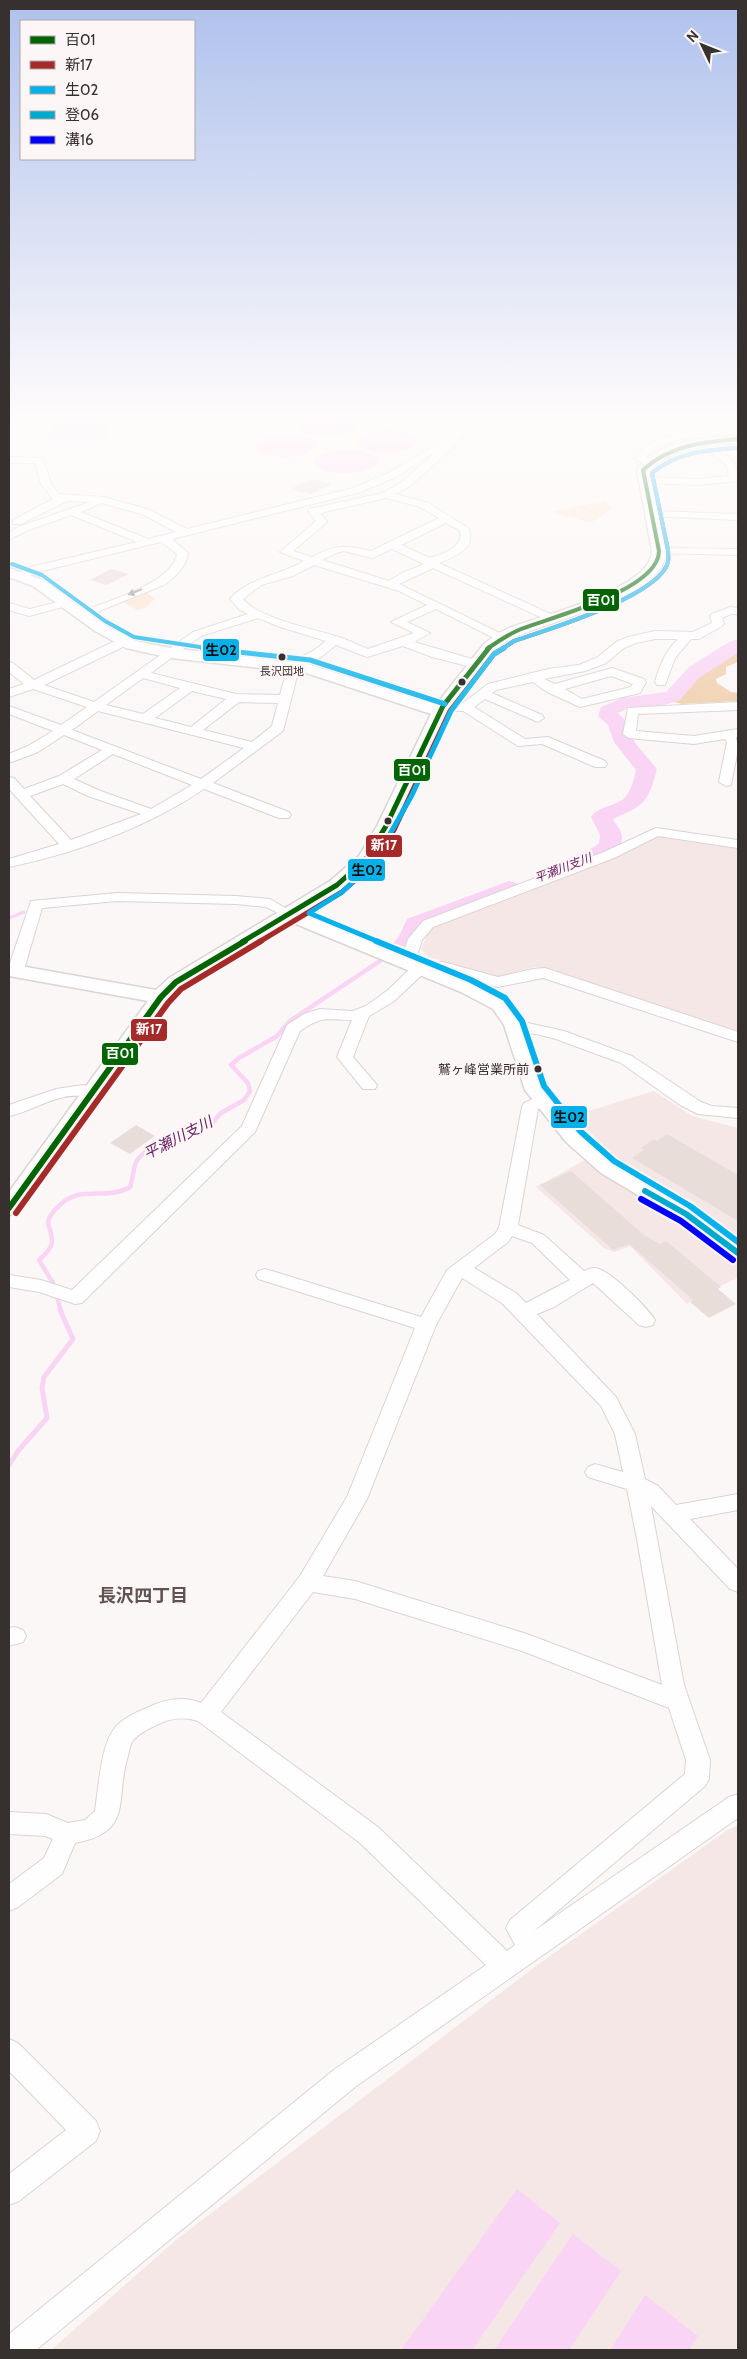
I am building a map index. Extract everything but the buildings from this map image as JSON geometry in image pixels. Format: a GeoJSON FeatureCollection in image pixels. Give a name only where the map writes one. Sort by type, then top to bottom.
{"type":"FeatureCollection","features":[{"type":"Feature","properties":{"kind":"street"},"geometry":{"type":"LineString","coordinates":[[9,537],[22,529],[34,525]]}},
{"type":"Feature","properties":{"kind":"street"},"geometry":{"type":"LineString","coordinates":[[105,525],[147,542]]}},
{"type":"Feature","properties":{"kind":"street"},"geometry":{"type":"LineString","coordinates":[[172,525],[185,532]]}},
{"type":"Feature","properties":{"kind":"street"},"geometry":{"type":"LineString","coordinates":[[15,574],[80,560],[213,525]]}},
{"type":"Feature","properties":{"kind":"street"},"geometry":{"type":"LineString","coordinates":[[317,525],[285,552],[390,585],[502,637]]}},
{"type":"Feature","properties":{"kind":"street"},"geometry":{"type":"LineString","coordinates":[[434,525],[394,546],[372,555],[336,547],[289,574],[258,583],[236,599],[244,608],[258,614],[368,652],[403,642],[424,633],[397,622],[436,605]]}},
{"type":"Feature","properties":{"kind":"street"},"geometry":{"type":"LineString","coordinates":[[390,585],[457,551],[467,539],[467,533],[458,525]]}},
{"type":"Feature","properties":{"kind":"street"},"geometry":{"type":"LineString","coordinates":[[9,1208],[160,997],[184,977],[337,885],[366,859],[404,791],[443,709],[488,648],[502,637],[518,630],[553,619],[601,600],[632,584],[655,568],[659,560],[655,525]]}},
{"type":"Feature","properties":{"kind":"street"},"geometry":{"type":"LineString","coordinates":[[82,615],[170,576],[180,564],[183,553],[163,538]]}},
{"type":"Feature","properties":{"kind":"street"},"geometry":{"type":"LineString","coordinates":[[394,546],[553,619]]}},
{"type":"Feature","properties":{"kind":"street"},"geometry":{"type":"LineString","coordinates":[[659,551],[738,552]]}},
{"type":"Feature","properties":{"kind":"street"},"geometry":{"type":"LineString","coordinates":[[15,574],[47,588],[82,615],[123,642],[170,653],[293,666],[443,709],[466,707],[492,687],[535,678],[548,673],[581,668],[602,660],[620,645],[632,640],[655,635],[686,638],[695,636],[718,624],[716,616],[730,610],[738,611]]}},
{"type":"Feature","properties":{"kind":"street"},"geometry":{"type":"LineString","coordinates":[[9,606],[29,613],[66,603]]}},
{"type":"Feature","properties":{"kind":"street"},"geometry":{"type":"LineString","coordinates":[[9,759],[33,749],[62,730],[196,634],[258,614]]}},
{"type":"Feature","properties":{"kind":"street"},"geometry":{"type":"LineString","coordinates":[[661,682],[664,664],[670,654],[686,638]]}},
{"type":"Feature","properties":{"kind":"street"},"geometry":{"type":"LineString","coordinates":[[10,862],[69,846],[139,820],[204,783],[255,747],[278,728],[293,666],[317,654],[334,640]]}},
{"type":"Feature","properties":{"kind":"street"},"geometry":{"type":"LineString","coordinates":[[9,693],[33,685],[123,642]]}},
{"type":"Feature","properties":{"kind":"street"},"geometry":{"type":"LineString","coordinates":[[403,642],[436,654],[475,664]]}},
{"type":"Feature","properties":{"kind":"street"},"geometry":{"type":"LineString","coordinates":[[9,666],[33,685],[95,706],[255,747]]}},
{"type":"Feature","properties":{"kind":"street"},"geometry":{"type":"LineString","coordinates":[[535,678],[551,689],[580,703],[636,690],[640,682],[612,672],[551,689]]}},
{"type":"Feature","properties":{"kind":"street"},"geometry":{"type":"LineString","coordinates":[[140,674],[236,698],[284,699]]}},
{"type":"Feature","properties":{"kind":"street"},"geometry":{"type":"LineString","coordinates":[[145,719],[190,686]]}},
{"type":"Feature","properties":{"kind":"street"},"geometry":{"type":"LineString","coordinates":[[485,694],[538,718]]}},
{"type":"Feature","properties":{"kind":"street"},"geometry":{"type":"LineString","coordinates":[[194,731],[236,698]]}},
{"type":"Feature","properties":{"kind":"street"},"geometry":{"type":"LineString","coordinates":[[731,774],[733,734],[694,740],[629,734],[632,711],[738,706]]}},
{"type":"Feature","properties":{"kind":"street"},"geometry":{"type":"LineString","coordinates":[[466,707],[523,742],[543,740],[600,764]]}},
{"type":"Feature","properties":{"kind":"street"},"geometry":{"type":"LineString","coordinates":[[9,710],[284,815]]}},
{"type":"Feature","properties":{"kind":"street"},"geometry":{"type":"LineString","coordinates":[[20,795],[64,779],[113,749]]}},
{"type":"Feature","properties":{"kind":"street"},"geometry":{"type":"LineString","coordinates":[[64,779],[93,793],[151,813]]}},
{"type":"Feature","properties":{"kind":"street"},"geometry":{"type":"LineString","coordinates":[[9,781],[69,846]]}},
{"type":"Feature","properties":{"kind":"street"},"geometry":{"type":"LineString","coordinates":[[9,1281],[41,1286],[75,1298],[249,1128],[293,1028],[306,1019],[321,1014],[344,1016],[362,1014],[398,992],[415,939],[428,924],[609,855],[656,832],[738,844]]}},
{"type":"Feature","properties":{"kind":"street"},"geometry":{"type":"LineString","coordinates":[[10,972],[18,966],[36,904],[117,897],[236,900],[270,903],[290,915],[489,998],[504,1009],[514,1025],[532,1080],[542,1100],[574,1136],[609,1168],[686,1214],[738,1253]]}},
{"type":"Feature","properties":{"kind":"street"},"geometry":{"type":"LineString","coordinates":[[407,963],[443,966],[498,982],[508,982],[528,973],[545,972],[738,1037]]}},
{"type":"Feature","properties":{"kind":"street"},"geometry":{"type":"LineString","coordinates":[[10,972],[160,997]]}},
{"type":"Feature","properties":{"kind":"street"},"geometry":{"type":"LineString","coordinates":[[362,1014],[345,1057],[369,1085]]}},
{"type":"Feature","properties":{"kind":"street"},"geometry":{"type":"LineString","coordinates":[[514,1025],[529,1026],[609,1052],[637,1065],[672,1092],[705,1110],[738,1112]]}},
{"type":"Feature","properties":{"kind":"street"},"geometry":{"type":"LineString","coordinates":[[9,1111],[71,1090],[83,1089],[93,1092]]}},
{"type":"Feature","properties":{"kind":"street"},"geometry":{"type":"LineString","coordinates":[[206,1714],[308,1582],[357,1498],[426,1325],[454,1274],[502,1238],[508,1228],[530,1107],[542,1100]]}},
{"type":"Feature","properties":{"kind":"street"},"geometry":{"type":"LineString","coordinates":[[508,1228],[538,1239],[582,1280]]}},
{"type":"Feature","properties":{"kind":"street"},"geometry":{"type":"LineString","coordinates":[[461,1269],[509,1298],[524,1312],[609,1402],[625,1434],[648,1539],[677,1701],[698,1760],[697,1779],[519,1928],[531,1949]]}},
{"type":"Feature","properties":{"kind":"street"},"geometry":{"type":"LineString","coordinates":[[524,1312],[547,1302],[594,1274],[613,1288],[646,1320]]}},
{"type":"Feature","properties":{"kind":"street"},"geometry":{"type":"LineString","coordinates":[[265,1275],[426,1325]]}},
{"type":"Feature","properties":{"kind":"street"},"geometry":{"type":"LineString","coordinates":[[595,1472],[636,1484],[651,1492],[738,1583]]}},
{"type":"Feature","properties":{"kind":"street"},"geometry":{"type":"LineString","coordinates":[[671,1514],[738,1502]]}},
{"type":"Feature","properties":{"kind":"street"},"geometry":{"type":"LineString","coordinates":[[308,1582],[355,1590],[526,1643],[677,1701]]}},
{"type":"Feature","properties":{"kind":"street"},"geometry":{"type":"LineString","coordinates":[[9,1823],[46,1825],[67,1834],[89,1830],[100,1824],[107,1814],[113,1765],[122,1736],[141,1721],[164,1711],[189,1708],[206,1714],[369,1835],[506,1967]]}},
{"type":"Feature","properties":{"kind":"street"},"geometry":{"type":"LineString","coordinates":[[13,2350],[346,2078],[738,1805]]}},
{"type":"Feature","properties":{"kind":"street"},"geometry":{"type":"LineString","coordinates":[[9,1899],[53,1866],[67,1834]]}},
{"type":"Feature","properties":{"kind":"street"},"geometry":{"type":"LineString","coordinates":[[9,2052],[86,2131],[9,2191]]}},
{"type":"Feature","properties":{"kind":"shaded area"},"geometry":{"type":"Polygon","coordinates":[[[143,591],[155,598],[147,607],[137,610],[123,602],[123,599],[143,591]]]}},
{"type":"Feature","properties":{"kind":"shaded area"},"geometry":{"type":"Polygon","coordinates":[[[723,649],[738,649],[738,662],[726,667],[726,674],[716,679],[717,683],[731,692],[738,693],[738,701],[682,704],[670,701],[665,695],[676,689],[684,677],[693,669],[711,660],[723,649]]]}},
{"type":"Feature","properties":{"kind":"shaded area"},"geometry":{"type":"Polygon","coordinates":[[[665,835],[738,848],[738,1033],[544,968],[534,967],[498,977],[487,976],[427,956],[421,949],[430,928],[585,869],[657,836],[665,835]]]}},
{"type":"Feature","properties":{"kind":"shaded area"},"geometry":{"type":"Polygon","coordinates":[[[654,1091],[692,1116],[738,1128],[738,1277],[687,1304],[630,1246],[615,1252],[605,1249],[536,1187],[605,1149],[575,1115],[654,1091]]]}},
{"type":"Feature","properties":{"kind":"shaded area"},"geometry":{"type":"Polygon","coordinates":[[[738,1825],[738,2350],[51,2350],[177,2239],[540,1963],[726,1831],[738,1825]]]}},
{"type":"Feature","properties":{"kind":"shaded area"},"geometry":{"type":"Polygon","coordinates":[[[517,2189],[560,2223],[472,2350],[401,2350],[517,2189]]]}},
{"type":"Feature","properties":{"kind":"shaded area"},"geometry":{"type":"Polygon","coordinates":[[[573,2234],[621,2271],[569,2350],[494,2350],[573,2234]]]}},
{"type":"Feature","properties":{"kind":"shaded area"},"geometry":{"type":"Polygon","coordinates":[[[645,2295],[698,2336],[689,2350],[610,2350],[645,2295]]]}},
{"type":"Feature","properties":{"kind":"waterway","name":"平瀬川支川"},"geometry":{"type":"LineString","coordinates":[[564,868],[592,857],[606,849],[610,844],[611,838],[602,817],[630,804],[644,780],[647,769],[624,742],[617,722],[608,716],[608,711],[629,702],[661,700],[673,696],[692,674],[738,645]]}},
{"type":"Feature","properties":{"kind":"waterway","name":"平瀬川支川"},"geometry":{"type":"LineString","coordinates":[[402,947],[410,938],[415,924],[509,888]]}},
{"type":"Feature","properties":{"kind":"waterway"},"geometry":{"type":"LineString","coordinates":[[9,918],[24,912]]}},
{"type":"Feature","properties":{"kind":"waterway","name":"平瀬川支川"},"geometry":{"type":"LineString","coordinates":[[393,953],[402,947]]}},
{"type":"Feature","properties":{"kind":"waterway","name":"平瀬川支川"},"geometry":{"type":"LineString","coordinates":[[61,1311],[53,1283],[39,1260],[48,1251],[52,1243],[48,1223],[54,1210],[66,1200],[75,1196],[111,1193],[130,1187],[136,1162],[149,1149],[213,1122],[221,1113],[244,1100],[250,1091],[248,1083],[231,1065],[239,1058],[277,1036],[290,1021],[380,961]]}},
{"type":"Feature","properties":{"kind":"waterway","name":"平瀬川支川"},"geometry":{"type":"LineString","coordinates":[[9,1465],[18,1451],[47,1418],[42,1388],[44,1377],[73,1339],[60,1310]]}},
{"type":"Feature","properties":{"kind":"transit line","name":"百01"},"geometry":{"type":"LineString","coordinates":[[9,1208],[161,997],[176,982],[337,885],[366,859],[386,826],[443,706],[488,648],[519,630],[580,609],[620,592],[655,567],[659,560],[659,551],[654,525]]}},
{"type":"Feature","properties":{"kind":"transit line","name":"新17"},"geometry":{"type":"LineString","coordinates":[[16,1213],[168,1003],[181,989],[342,892],[372,865],[394,830],[450,711],[494,654],[514,641],[597,612],[637,592],[662,572],[668,562],[668,550],[663,525]]}},
{"type":"Feature","properties":{"kind":"transit line","name":"生02"},"geometry":{"type":"LineString","coordinates":[[663,525],[668,550],[668,562],[662,572],[637,592],[597,612],[514,641],[494,654],[451,711],[412,795],[373,864],[342,892],[309,913],[471,980],[505,998],[522,1021],[544,1086],[580,1131],[614,1161],[690,1206],[738,1242]]}},
{"type":"Feature","properties":{"kind":"transit line","name":"生02"},"geometry":{"type":"LineString","coordinates":[[12,564],[42,575],[105,621],[134,637],[172,644],[310,660],[445,704]]}},
{"type":"Feature","properties":{"kind":"transit line","name":"登06"},"geometry":{"type":"LineString","coordinates":[[645,1191],[686,1214],[738,1253]]}},
{"type":"Feature","properties":{"kind":"transit line","name":"溝16"},"geometry":{"type":"LineString","coordinates":[[641,1199],[681,1221],[733,1260]]}},
{"type":"Feature","properties":{"kind":"place","name":"長沢団地"},"geometry":{"type":"Point","coordinates":[282,657]}},
{"type":"Feature","properties":{"kind":"place","name":"鷲ヶ峰営業所前"},"geometry":{"type":"Point","coordinates":[538,1069]}},
{"type":"Feature","properties":{"kind":"district","name":"長沢四丁目"},"geometry":{"type":"Point","coordinates":[143,1596]}}]}
